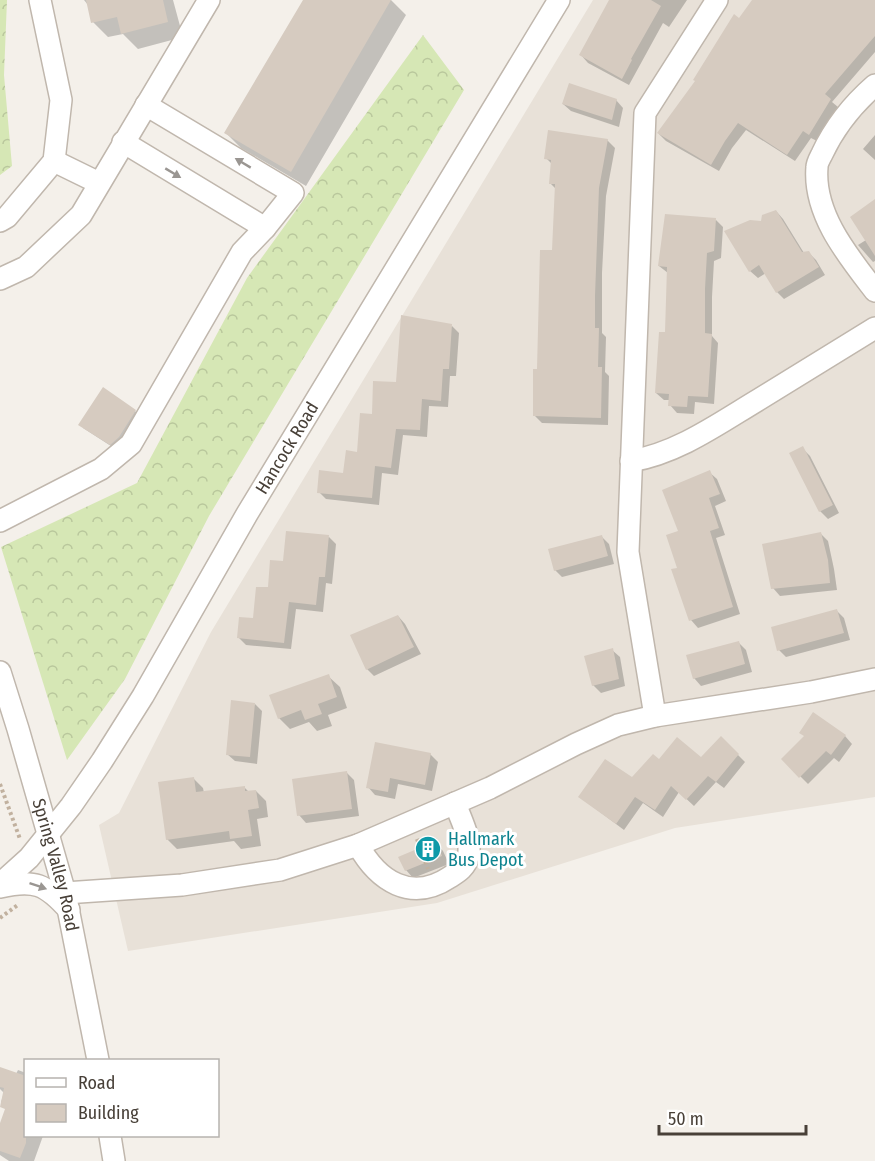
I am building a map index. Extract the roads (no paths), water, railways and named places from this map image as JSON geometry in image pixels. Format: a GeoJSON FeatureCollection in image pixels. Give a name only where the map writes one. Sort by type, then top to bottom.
{"type":"FeatureCollection","features":[{"type":"Feature","properties":{"kind":"street"},"geometry":{"type":"LineString","coordinates":[[0,221],[7,217],[54,161],[61,100],[40,0]]}},
{"type":"Feature","properties":{"kind":"street"},"geometry":{"type":"LineString","coordinates":[[0,279],[26,267],[81,215],[209,0]]}},
{"type":"Feature","properties":{"kind":"street","name":"Hancock Road"},"geometry":{"type":"LineString","coordinates":[[0,885],[29,858],[102,761],[143,696],[247,514],[559,0]]}},
{"type":"Feature","properties":{"kind":"street"},"geometry":{"type":"LineString","coordinates":[[656,716],[628,552],[645,113],[717,0]]}},
{"type":"Feature","properties":{"kind":"street"},"geometry":{"type":"LineString","coordinates":[[875,85],[860,98],[831,132],[817,166],[820,197],[832,230],[850,260],[875,291]]}},
{"type":"Feature","properties":{"kind":"street"},"geometry":{"type":"LineString","coordinates":[[0,521],[101,470],[131,444],[242,252],[293,193],[146,105]]}},
{"type":"Feature","properties":{"kind":"street"},"geometry":{"type":"LineString","coordinates":[[123,142],[265,228]]}},
{"type":"Feature","properties":{"kind":"street"},"geometry":{"type":"LineString","coordinates":[[54,161],[99,183]]}},
{"type":"Feature","properties":{"kind":"street"},"geometry":{"type":"LineString","coordinates":[[631,461],[652,457],[670,450],[719,424],[875,328]]}},
{"type":"Feature","properties":{"kind":"street","name":"Spring Valley Road"},"geometry":{"type":"LineString","coordinates":[[0,672],[49,832],[67,901],[98,1059]]}},
{"type":"Feature","properties":{"kind":"street"},"geometry":{"type":"LineString","coordinates":[[0,885],[18,882],[32,883],[67,901],[269,872],[358,845],[490,788],[576,744],[618,726],[656,716],[811,692],[875,679]]}},
{"type":"Feature","properties":{"kind":"street"},"geometry":{"type":"LineString","coordinates":[[358,845],[367,862],[378,873],[394,883],[411,889],[427,888],[444,881],[461,870],[469,856],[467,837],[455,803]]}},
{"type":"Feature","properties":{"kind":"street"},"geometry":{"type":"LineString","coordinates":[[110,1137],[114,1161]]}},
{"type":"Feature","properties":{"kind":"place","name":"Hallmark Bus Depot"},"geometry":{"type":"Point","coordinates":[428,849]}}]}
